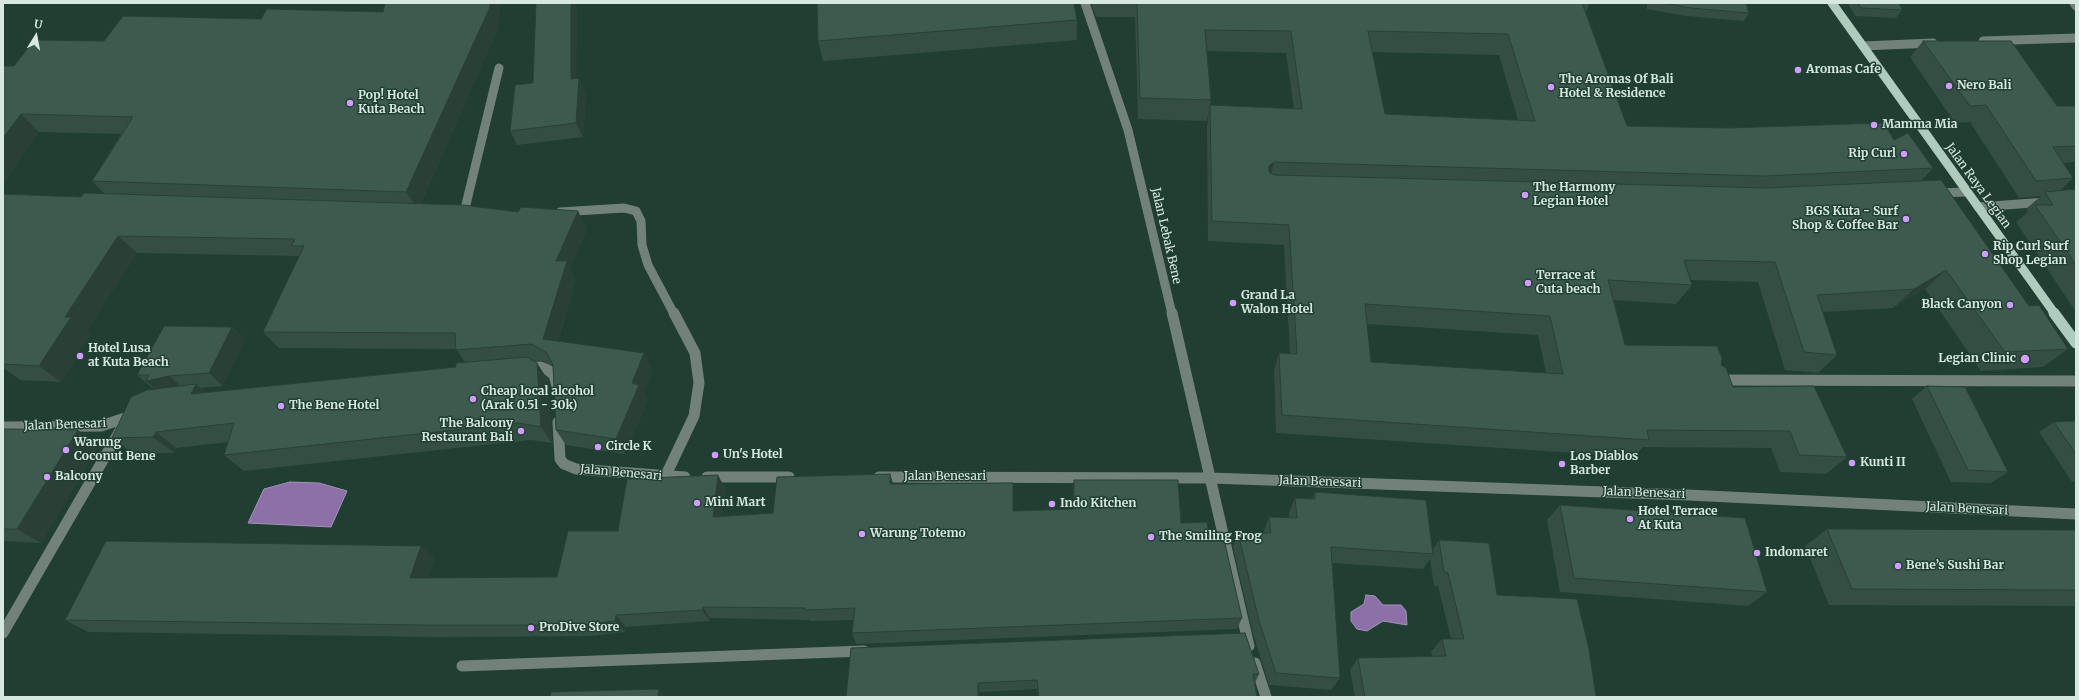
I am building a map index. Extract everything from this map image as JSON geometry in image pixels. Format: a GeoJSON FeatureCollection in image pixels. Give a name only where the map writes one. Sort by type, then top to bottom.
{"type":"FeatureCollection","features":[{"type":"Feature","properties":{"kind":"main road","name":"Jalan Raya Legian"},"geometry":{"type":"LineString","coordinates":[[1832,3],[2076,343]]}},
{"type":"Feature","properties":{"kind":"street","name":"Jalan Lebak Bene"},"geometry":{"type":"LineString","coordinates":[[1085,3],[1128,130],[1211,478]]}},
{"type":"Feature","properties":{"kind":"street"},"geometry":{"type":"LineString","coordinates":[[1974,42],[2076,38]]}},
{"type":"Feature","properties":{"kind":"street"},"geometry":{"type":"LineString","coordinates":[[1863,46],[1943,43]]}},
{"type":"Feature","properties":{"kind":"street"},"geometry":{"type":"LineString","coordinates":[[463,217],[499,68]]}},
{"type":"Feature","properties":{"kind":"street"},"geometry":{"type":"LineString","coordinates":[[1928,193],[1967,192]]}},
{"type":"Feature","properties":{"kind":"street"},"geometry":{"type":"LineString","coordinates":[[1978,207],[2053,202]]}},
{"type":"Feature","properties":{"kind":"street"},"geometry":{"type":"LineString","coordinates":[[548,212],[624,208],[636,211],[641,221],[642,245],[648,266],[695,353],[699,382],[694,416],[665,477]]}},
{"type":"Feature","properties":{"kind":"street"},"geometry":{"type":"LineString","coordinates":[[517,369],[540,367],[548,370],[554,375],[557,383],[557,398]]}},
{"type":"Feature","properties":{"kind":"street"},"geometry":{"type":"LineString","coordinates":[[1711,380],[2076,380]]}},
{"type":"Feature","properties":{"kind":"street","name":"Jalan Benesari"},"geometry":{"type":"LineString","coordinates":[[3,427],[100,426],[127,418],[140,411]]}},
{"type":"Feature","properties":{"kind":"street","name":"Jalan Benesari"},"geometry":{"type":"LineString","coordinates":[[558,414],[560,459],[564,464],[576,469],[665,477],[799,477]]}},
{"type":"Feature","properties":{"kind":"street"},"geometry":{"type":"LineString","coordinates":[[3,633],[127,418]]}},
{"type":"Feature","properties":{"kind":"street","name":"Jalan Benesari"},"geometry":{"type":"LineString","coordinates":[[871,477],[1211,478],[1688,495],[2076,514]]}},
{"type":"Feature","properties":{"kind":"street"},"geometry":{"type":"LineString","coordinates":[[1211,478],[1242,636],[1266,697]]}},
{"type":"Feature","properties":{"kind":"street"},"geometry":{"type":"LineString","coordinates":[[462,666],[874,650]]}},
{"type":"Feature","properties":{"kind":"shaded area"},"geometry":{"type":"Polygon","coordinates":[[[290,482],[319,483],[347,491],[331,527],[248,523],[264,489],[290,482]]]}},
{"type":"Feature","properties":{"kind":"shaded area"},"geometry":{"type":"Polygon","coordinates":[[[1366,595],[1375,596],[1383,605],[1401,605],[1406,611],[1407,625],[1383,621],[1367,631],[1357,629],[1351,621],[1351,612],[1364,604],[1366,595]]]}},
{"type":"Feature","properties":{"kind":"building"},"geometry":{"type":"Polygon","coordinates":[[[385,3],[490,3],[490,7],[406,192],[92,181],[133,117],[21,114],[3,138],[3,66],[14,66],[34,40],[104,41],[123,16],[261,19],[267,9],[383,12],[385,3]]]}},
{"type":"Feature","properties":{"kind":"building"},"geometry":{"type":"Polygon","coordinates":[[[536,3],[571,3],[571,79],[579,78],[576,123],[510,131],[515,85],[533,83],[536,3]]]}},
{"type":"Feature","properties":{"kind":"building"},"geometry":{"type":"Polygon","coordinates":[[[817,3],[1074,3],[1077,20],[818,41],[817,3]]]}},
{"type":"Feature","properties":{"kind":"building"},"geometry":{"type":"Polygon","coordinates":[[[1137,3],[1582,3],[1627,126],[1727,128],[1884,123],[1894,140],[1908,133],[1933,168],[1765,176],[1274,162],[1269,166],[1269,172],[1274,175],[1765,188],[1941,180],[2029,306],[2039,305],[2068,349],[2005,352],[1946,270],[1914,289],[1817,295],[1837,355],[1804,352],[1775,262],[1684,260],[1692,285],[1608,280],[1625,345],[1717,346],[1722,358],[1721,365],[1726,368],[1733,387],[1814,386],[1847,457],[1799,455],[1790,431],[1647,430],[1649,440],[1282,415],[1279,353],[1297,354],[1289,225],[1212,221],[1210,105],[1302,109],[1291,31],[1205,30],[1211,100],[1140,98],[1137,3]],[[1368,31],[1385,114],[1535,121],[1508,34],[1368,31]],[[1365,304],[1371,362],[1563,374],[1550,316],[1365,304]]]}},
{"type":"Feature","properties":{"kind":"building"},"geometry":{"type":"Polygon","coordinates":[[[1663,3],[1746,3],[1749,13],[1691,8],[1663,3]]]}},
{"type":"Feature","properties":{"kind":"building"},"geometry":{"type":"Polygon","coordinates":[[[1858,3],[1899,3],[1902,10],[1861,8],[1858,3]]]}},
{"type":"Feature","properties":{"kind":"building"},"geometry":{"type":"Polygon","coordinates":[[[1923,41],[2011,41],[2057,106],[2076,106],[2076,146],[2053,147],[2073,178],[2036,181],[1986,105],[1970,106],[1923,41]]]}},
{"type":"Feature","properties":{"kind":"building"},"geometry":{"type":"Polygon","coordinates":[[[2076,189],[2076,265],[2035,205],[2053,205],[2045,192],[2076,189]]]}},
{"type":"Feature","properties":{"kind":"building"},"geometry":{"type":"Polygon","coordinates":[[[84,193],[463,205],[518,212],[521,207],[578,211],[556,261],[567,261],[543,339],[644,353],[632,383],[639,385],[616,439],[556,430],[553,365],[547,353],[532,344],[456,350],[455,333],[263,332],[304,246],[291,246],[295,239],[118,236],[65,317],[71,317],[39,366],[3,364],[3,194],[81,197],[84,193]]]}},
{"type":"Feature","properties":{"kind":"building"},"geometry":{"type":"Polygon","coordinates":[[[164,326],[232,327],[209,373],[169,376],[146,381],[149,375],[137,375],[164,326]]]}},
{"type":"Feature","properties":{"kind":"building"},"geometry":{"type":"Polygon","coordinates":[[[527,357],[537,363],[541,427],[519,423],[224,455],[234,423],[156,432],[153,437],[112,438],[131,397],[147,390],[196,384],[191,394],[456,367],[456,363],[527,357]]]}},
{"type":"Feature","properties":{"kind":"building"},"geometry":{"type":"Polygon","coordinates":[[[1927,386],[1965,387],[2008,472],[1968,470],[1927,386]]]}},
{"type":"Feature","properties":{"kind":"building"},"geometry":{"type":"Polygon","coordinates":[[[2076,421],[2076,454],[2054,422],[2076,421]]]}},
{"type":"Feature","properties":{"kind":"building"},"geometry":{"type":"Polygon","coordinates":[[[3,429],[78,430],[17,529],[3,529],[3,429]]]}},
{"type":"Feature","properties":{"kind":"building"},"geometry":{"type":"Polygon","coordinates":[[[890,474],[890,484],[1013,483],[1013,511],[1074,509],[1074,480],[1178,480],[1181,523],[1207,522],[1209,534],[1223,535],[1242,618],[852,633],[855,608],[805,610],[805,608],[703,607],[702,610],[616,615],[615,621],[582,625],[422,625],[65,620],[106,541],[421,546],[410,578],[557,577],[568,531],[618,531],[627,479],[718,475],[713,517],[773,513],[777,477],[890,474]]]}},
{"type":"Feature","properties":{"kind":"building"},"geometry":{"type":"Polygon","coordinates":[[[1315,492],[1426,500],[1433,554],[1331,547],[1340,678],[1276,673],[1259,621],[1238,533],[1271,533],[1269,517],[1297,518],[1295,498],[1315,499],[1315,492]]]}},
{"type":"Feature","properties":{"kind":"building"},"geometry":{"type":"Polygon","coordinates":[[[1560,505],[1745,518],[1767,592],[1574,578],[1560,505]]]}},
{"type":"Feature","properties":{"kind":"building"},"geometry":{"type":"Polygon","coordinates":[[[1827,529],[2076,530],[2076,590],[1852,589],[1827,529]]]}},
{"type":"Feature","properties":{"kind":"building"},"geometry":{"type":"Polygon","coordinates":[[[1439,540],[1489,543],[1497,595],[1577,599],[1589,649],[1596,697],[1365,697],[1358,658],[1446,656],[1442,639],[1464,639],[1448,573],[1444,572],[1439,540]]]}},
{"type":"Feature","properties":{"kind":"building"},"geometry":{"type":"Polygon","coordinates":[[[1245,633],[1259,674],[1253,674],[1257,697],[1039,697],[1037,680],[978,683],[978,697],[846,697],[851,648],[1245,633]]]}},
{"type":"Feature","properties":{"kind":"building"},"geometry":{"type":"Polygon","coordinates":[[[659,689],[658,697],[550,697],[551,692],[659,689]]]}},
{"type":"Feature","properties":{"kind":"place","name":"Aromas Cafe"},"geometry":{"type":"Point","coordinates":[1798,70]}},
{"type":"Feature","properties":{"kind":"place","name":"Nero Bali"},"geometry":{"type":"Point","coordinates":[1949,86]}},
{"type":"Feature","properties":{"kind":"place","name":"The Aromas Of Bali Hotel & Residence"},"geometry":{"type":"Point","coordinates":[1551,87]}},
{"type":"Feature","properties":{"kind":"place","name":"Pop! Hotel Kuta Beach"},"geometry":{"type":"Point","coordinates":[350,103]}},
{"type":"Feature","properties":{"kind":"place","name":"Mamma Mia"},"geometry":{"type":"Point","coordinates":[1874,125]}},
{"type":"Feature","properties":{"kind":"place","name":"Rip Curl"},"geometry":{"type":"Point","coordinates":[1904,154]}},
{"type":"Feature","properties":{"kind":"place","name":"The Harmony Legian Hotel"},"geometry":{"type":"Point","coordinates":[1525,195]}},
{"type":"Feature","properties":{"kind":"place","name":"BGS Kuta - Surf Shop & Coffee Bar"},"geometry":{"type":"Point","coordinates":[1906,219]}},
{"type":"Feature","properties":{"kind":"place","name":"Rip Curl Surf Shop Legian"},"geometry":{"type":"Point","coordinates":[1985,254]}},
{"type":"Feature","properties":{"kind":"place","name":"Terrace at Cuta beach"},"geometry":{"type":"Point","coordinates":[1528,283]}},
{"type":"Feature","properties":{"kind":"place","name":"Grand La Walon Hotel"},"geometry":{"type":"Point","coordinates":[1233,303]}},
{"type":"Feature","properties":{"kind":"place","name":"Black Canyon"},"geometry":{"type":"Point","coordinates":[2010,305]}},
{"type":"Feature","properties":{"kind":"place","name":"Hotel Lusa at Kuta Beach"},"geometry":{"type":"Point","coordinates":[80,356]}},
{"type":"Feature","properties":{"kind":"place","name":"Legian Clinic"},"geometry":{"type":"Point","coordinates":[2025,359]}},
{"type":"Feature","properties":{"kind":"place","name":"Cheap local alcohol (Arak 0.5l - 30k)"},"geometry":{"type":"Point","coordinates":[473,399]}},
{"type":"Feature","properties":{"kind":"place","name":"The Bene Hotel"},"geometry":{"type":"Point","coordinates":[281,406]}},
{"type":"Feature","properties":{"kind":"place","name":"The Balcony Restaurant Bali"},"geometry":{"type":"Point","coordinates":[521,431]}},
{"type":"Feature","properties":{"kind":"place","name":"Circle K"},"geometry":{"type":"Point","coordinates":[598,447]}},
{"type":"Feature","properties":{"kind":"place","name":"Warung Coconut Bene"},"geometry":{"type":"Point","coordinates":[66,450]}},
{"type":"Feature","properties":{"kind":"place","name":"Un's Hotel"},"geometry":{"type":"Point","coordinates":[715,455]}},
{"type":"Feature","properties":{"kind":"place","name":"Kunti II"},"geometry":{"type":"Point","coordinates":[1852,463]}},
{"type":"Feature","properties":{"kind":"place","name":"Los Diablos Barber"},"geometry":{"type":"Point","coordinates":[1562,464]}},
{"type":"Feature","properties":{"kind":"place","name":"Balcony"},"geometry":{"type":"Point","coordinates":[47,477]}},
{"type":"Feature","properties":{"kind":"place","name":"Mini Mart"},"geometry":{"type":"Point","coordinates":[697,503]}},
{"type":"Feature","properties":{"kind":"place","name":"Indo Kitchen"},"geometry":{"type":"Point","coordinates":[1052,504]}},
{"type":"Feature","properties":{"kind":"place","name":"Hotel Terrace At Kuta"},"geometry":{"type":"Point","coordinates":[1630,519]}},
{"type":"Feature","properties":{"kind":"place","name":"Warung Totemo"},"geometry":{"type":"Point","coordinates":[862,534]}},
{"type":"Feature","properties":{"kind":"place","name":"The Smiling Frog"},"geometry":{"type":"Point","coordinates":[1151,537]}},
{"type":"Feature","properties":{"kind":"place","name":"Indomaret"},"geometry":{"type":"Point","coordinates":[1757,553]}},
{"type":"Feature","properties":{"kind":"place","name":"Bene’s Sushi Bar"},"geometry":{"type":"Point","coordinates":[1898,566]}},
{"type":"Feature","properties":{"kind":"place","name":"ProDive Store"},"geometry":{"type":"Point","coordinates":[531,628]}}]}
